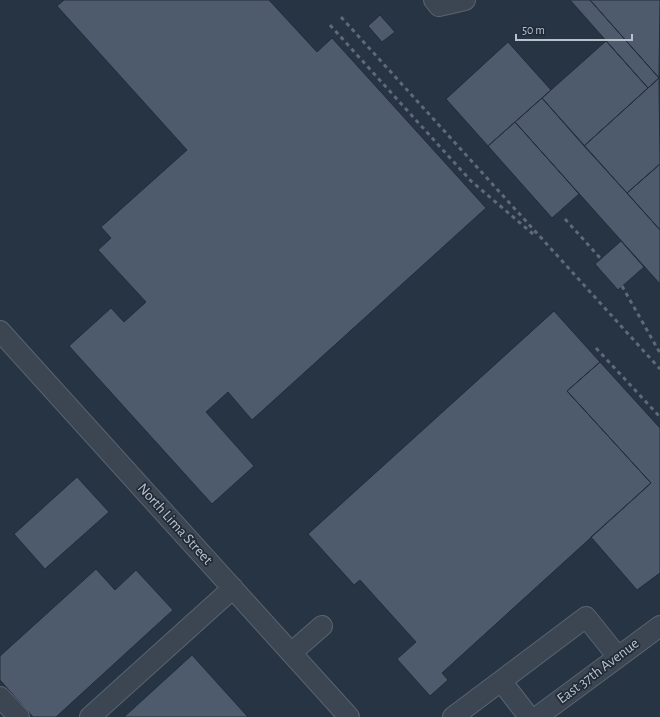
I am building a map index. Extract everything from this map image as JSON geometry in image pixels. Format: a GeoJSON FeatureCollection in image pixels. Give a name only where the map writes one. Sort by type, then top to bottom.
{"type":"FeatureCollection","features":[{"type":"Feature","properties":{"kind":"street"},"geometry":{"type":"LineString","coordinates":[[434,0],[439,6],[465,0]]}},
{"type":"Feature","properties":{"kind":"street","name":"North Lima Street"},"geometry":{"type":"LineString","coordinates":[[0,330],[349,717]]}},
{"type":"Feature","properties":{"kind":"street"},"geometry":{"type":"LineString","coordinates":[[90,717],[233,588]]}},
{"type":"Feature","properties":{"kind":"street"},"geometry":{"type":"LineString","coordinates":[[453,717],[502,682],[586,617],[618,657]]}},
{"type":"Feature","properties":{"kind":"street"},"geometry":{"type":"LineString","coordinates":[[291,653],[322,626]]}},
{"type":"Feature","properties":{"kind":"street","name":"East 37th Avenue"},"geometry":{"type":"LineString","coordinates":[[537,717],[660,626]]}},
{"type":"Feature","properties":{"kind":"street"},"geometry":{"type":"LineString","coordinates":[[502,682],[529,717]]}},
{"type":"Feature","properties":{"kind":"street"},"geometry":{"type":"LineString","coordinates":[[0,697],[19,717]]}},
{"type":"Feature","properties":{"kind":"building"},"geometry":{"type":"Polygon","coordinates":[[[64,0],[269,0],[317,52],[332,38],[486,208],[252,420],[228,392],[206,412],[254,466],[212,504],[69,346],[111,308],[124,322],[146,302],[98,250],[111,238],[101,227],[187,150],[57,6],[64,0]]]}},
{"type":"Feature","properties":{"kind":"building"},"geometry":{"type":"Polygon","coordinates":[[[570,0],[590,0],[659,78],[648,88],[570,0]]]}},
{"type":"Feature","properties":{"kind":"building"},"geometry":{"type":"Polygon","coordinates":[[[590,0],[660,0],[659,78],[590,0]]]}},
{"type":"Feature","properties":{"kind":"building"},"geometry":{"type":"Polygon","coordinates":[[[380,15],[395,32],[382,42],[368,26],[380,15]]]}},
{"type":"Feature","properties":{"kind":"building"},"geometry":{"type":"Polygon","coordinates":[[[606,41],[648,88],[584,146],[542,98],[606,41]]]}},
{"type":"Feature","properties":{"kind":"building"},"geometry":{"type":"Polygon","coordinates":[[[508,42],[551,90],[488,146],[446,99],[508,42]]]}},
{"type":"Feature","properties":{"kind":"building"},"geometry":{"type":"Polygon","coordinates":[[[659,78],[660,164],[627,193],[584,146],[659,78]]]}},
{"type":"Feature","properties":{"kind":"building"},"geometry":{"type":"Polygon","coordinates":[[[542,98],[660,230],[660,284],[515,122],[542,98]]]}},
{"type":"Feature","properties":{"kind":"building"},"geometry":{"type":"Polygon","coordinates":[[[515,122],[579,194],[552,218],[488,146],[515,122]]]}},
{"type":"Feature","properties":{"kind":"building"},"geometry":{"type":"Polygon","coordinates":[[[660,164],[660,230],[627,193],[660,164]]]}},
{"type":"Feature","properties":{"kind":"building"},"geometry":{"type":"Polygon","coordinates":[[[621,241],[644,267],[618,290],[595,264],[621,241]]]}},
{"type":"Feature","properties":{"kind":"building"},"geometry":{"type":"Polygon","coordinates":[[[554,311],[600,362],[567,391],[651,483],[442,673],[448,680],[430,696],[397,659],[416,642],[360,580],[354,585],[308,534],[554,311]]]}},
{"type":"Feature","properties":{"kind":"building"},"geometry":{"type":"Polygon","coordinates":[[[600,362],[660,428],[660,573],[637,590],[591,537],[651,483],[567,391],[600,362]]]}},
{"type":"Feature","properties":{"kind":"building"},"geometry":{"type":"Polygon","coordinates":[[[77,477],[109,512],[45,569],[14,534],[77,477]]]}},
{"type":"Feature","properties":{"kind":"building"},"geometry":{"type":"Polygon","coordinates":[[[96,569],[115,590],[136,570],[173,610],[56,717],[33,717],[0,680],[0,656],[96,569]]]}},
{"type":"Feature","properties":{"kind":"building"},"geometry":{"type":"Polygon","coordinates":[[[192,655],[248,717],[124,717],[192,655]]]}},
{"type":"Feature","properties":{"kind":"railway"},"geometry":{"type":"LineString","coordinates":[[341,17],[660,369]]}},
{"type":"Feature","properties":{"kind":"railway"},"geometry":{"type":"LineString","coordinates":[[330,25],[471,181],[533,234]]}},
{"type":"Feature","properties":{"kind":"railway"},"geometry":{"type":"LineString","coordinates":[[565,219],[601,259]]}},
{"type":"Feature","properties":{"kind":"railway"},"geometry":{"type":"LineString","coordinates":[[622,286],[660,353]]}},
{"type":"Feature","properties":{"kind":"railway"},"geometry":{"type":"LineString","coordinates":[[596,348],[660,417]]}}]}
